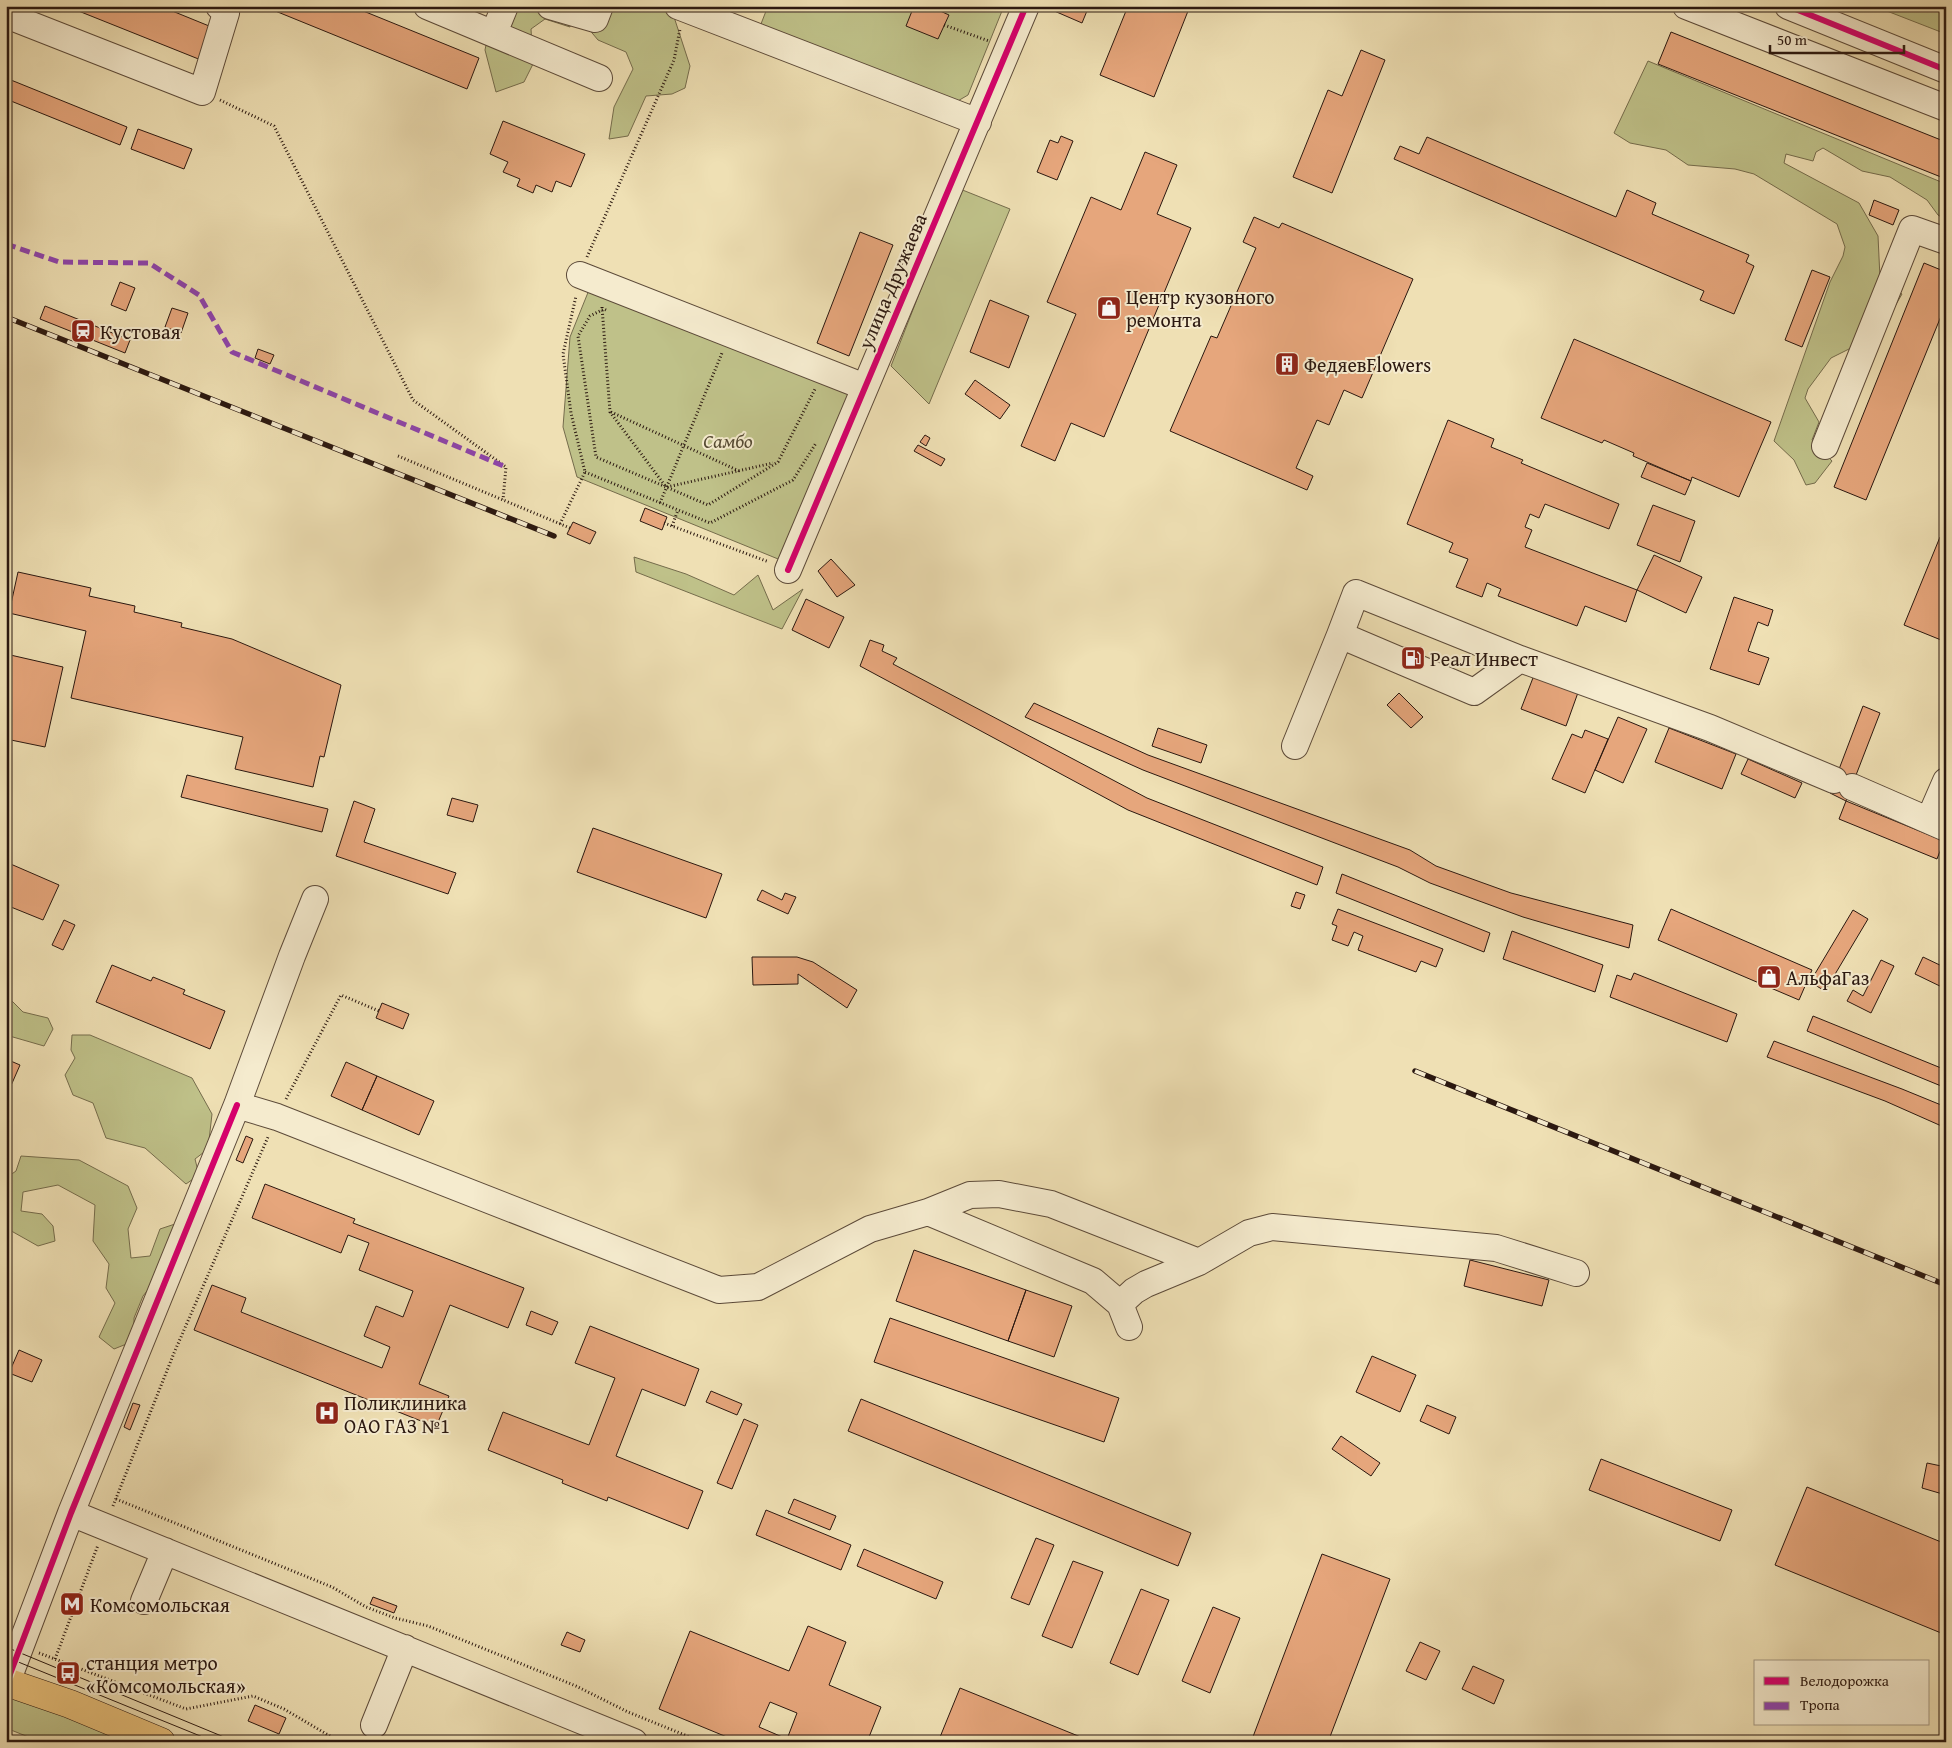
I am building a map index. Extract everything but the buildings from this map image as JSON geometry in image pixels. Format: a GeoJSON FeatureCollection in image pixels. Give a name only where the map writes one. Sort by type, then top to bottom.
{"type":"FeatureCollection","features":[{"type":"Feature","properties":{"kind":"main road"},"geometry":{"type":"LineString","coordinates":[[7,1682],[70,1704],[161,1742]]}},
{"type":"Feature","properties":{"kind":"street"},"geometry":{"type":"LineString","coordinates":[[6,15],[202,92],[226,13],[219,6]]}},
{"type":"Feature","properties":{"kind":"street"},"geometry":{"type":"LineString","coordinates":[[427,6],[599,78]]}},
{"type":"Feature","properties":{"kind":"street"},"geometry":{"type":"LineString","coordinates":[[494,34],[505,6]]}},
{"type":"Feature","properties":{"kind":"street"},"geometry":{"type":"LineString","coordinates":[[550,6],[595,19],[600,6]]}},
{"type":"Feature","properties":{"kind":"street","name":"улица Дружаева"},"geometry":{"type":"LineString","coordinates":[[788,570],[1026,6]]}},
{"type":"Feature","properties":{"kind":"street"},"geometry":{"type":"LineString","coordinates":[[1686,6],[1946,108]]}},
{"type":"Feature","properties":{"kind":"street"},"geometry":{"type":"LineString","coordinates":[[1788,6],[1946,70]]}},
{"type":"Feature","properties":{"kind":"street"},"geometry":{"type":"LineString","coordinates":[[683,7],[978,122]]}},
{"type":"Feature","properties":{"kind":"street"},"geometry":{"type":"LineString","coordinates":[[1824,446],[1912,229],[1946,241]]}},
{"type":"Feature","properties":{"kind":"street"},"geometry":{"type":"LineString","coordinates":[[580,275],[721,348],[821,382],[864,387]]}},
{"type":"Feature","properties":{"kind":"street"},"geometry":{"type":"LineString","coordinates":[[1295,746],[1356,593],[1520,659],[1710,728],[1937,824],[1946,781]]}},
{"type":"Feature","properties":{"kind":"street"},"geometry":{"type":"LineString","coordinates":[[1340,635],[1474,692],[1520,659]]}},
{"type":"Feature","properties":{"kind":"street"},"geometry":{"type":"LineString","coordinates":[[7,1682],[72,1512],[237,1106],[315,899]]}},
{"type":"Feature","properties":{"kind":"street"},"geometry":{"type":"LineString","coordinates":[[237,1106],[277,1117],[719,1290],[758,1287],[870,1229],[928,1212],[970,1195],[999,1194],[1050,1204],[1199,1262]]}},
{"type":"Feature","properties":{"kind":"street"},"geometry":{"type":"LineString","coordinates":[[928,1212],[1093,1281],[1125,1315],[1134,1291],[1199,1262],[1249,1233],[1272,1227],[1496,1248],[1576,1272]]}},
{"type":"Feature","properties":{"kind":"street"},"geometry":{"type":"LineString","coordinates":[[72,1512],[631,1741]]}},
{"type":"Feature","properties":{"kind":"street"},"geometry":{"type":"LineString","coordinates":[[144,1601],[165,1551]]}},
{"type":"Feature","properties":{"kind":"street"},"geometry":{"type":"LineString","coordinates":[[374,1725],[405,1648]]}},
{"type":"Feature","properties":{"kind":"path"},"geometry":{"type":"LineString","coordinates":[[1944,6],[1946,10]]}},
{"type":"Feature","properties":{"kind":"path"},"geometry":{"type":"LineString","coordinates":[[560,524],[585,472],[571,413],[563,354],[580,275],[674,60],[683,7]]}},
{"type":"Feature","properties":{"kind":"path"},"geometry":{"type":"LineString","coordinates":[[944,25],[1009,48]]}},
{"type":"Feature","properties":{"kind":"path"},"geometry":{"type":"LineString","coordinates":[[202,92],[274,126],[412,400],[506,467],[504,500]]}},
{"type":"Feature","properties":{"kind":"path"},"geometry":{"type":"LineString","coordinates":[[599,302],[604,309],[610,412],[667,487]]}},
{"type":"Feature","properties":{"kind":"path"},"geometry":{"type":"LineString","coordinates":[[613,312],[604,309],[590,316],[578,336],[596,457],[708,505],[778,462],[821,382]]}},
{"type":"Feature","properties":{"kind":"path"},"geometry":{"type":"LineString","coordinates":[[660,503],[721,348]]}},
{"type":"Feature","properties":{"kind":"path"},"geometry":{"type":"LineString","coordinates":[[804,388],[821,382]]}},
{"type":"Feature","properties":{"kind":"path"},"geometry":{"type":"LineString","coordinates":[[610,412],[739,471]]}},
{"type":"Feature","properties":{"kind":"path"},"geometry":{"type":"LineString","coordinates":[[585,472],[710,523],[793,480],[822,436]]}},
{"type":"Feature","properties":{"kind":"path"},"geometry":{"type":"LineString","coordinates":[[398,456],[570,528]]}},
{"type":"Feature","properties":{"kind":"path"},"geometry":{"type":"LineString","coordinates":[[667,487],[778,462]]}},
{"type":"Feature","properties":{"kind":"path"},"geometry":{"type":"LineString","coordinates":[[672,526],[678,510]]}},
{"type":"Feature","properties":{"kind":"path"},"geometry":{"type":"LineString","coordinates":[[664,523],[788,570]]}},
{"type":"Feature","properties":{"kind":"path"},"geometry":{"type":"LineString","coordinates":[[54,1659],[174,1353],[277,1117],[341,995],[379,1011]]}},
{"type":"Feature","properties":{"kind":"path"},"geometry":{"type":"LineString","coordinates":[[116,1499],[332,1587],[366,1607],[396,1618],[428,1626],[576,1686],[628,1712],[702,1742]]}},
{"type":"Feature","properties":{"kind":"path"},"geometry":{"type":"LineString","coordinates":[[22,1646],[186,1709],[253,1696],[284,1708],[340,1742]]}},
{"type":"Feature","properties":{"kind":"green space"},"geometry":{"type":"Polygon","coordinates":[[[487,6],[575,6],[570,27],[545,19],[531,29],[533,64],[524,82],[496,92],[485,50],[492,14],[487,6]]]}},
{"type":"Feature","properties":{"kind":"green space"},"geometry":{"type":"Polygon","coordinates":[[[611,6],[672,6],[690,66],[685,88],[672,94],[646,96],[628,136],[609,139],[614,107],[633,69],[626,52],[598,40],[582,21],[611,6]]]}},
{"type":"Feature","properties":{"kind":"green space"},"geometry":{"type":"Polygon","coordinates":[[[768,6],[1004,6],[968,95],[956,102],[759,29],[768,6]]]}},
{"type":"Feature","properties":{"kind":"green space"},"geometry":{"type":"Polygon","coordinates":[[[1874,6],[1946,6],[1946,34],[1874,6]]]}},
{"type":"Feature","properties":{"kind":"green space"},"geometry":{"type":"Polygon","coordinates":[[[1648,61],[1946,184],[1946,220],[1938,215],[1927,200],[1890,177],[1862,171],[1823,148],[1816,152],[1813,161],[1786,154],[1784,163],[1859,203],[1878,236],[1880,278],[1902,294],[1879,334],[1831,358],[1808,389],[1805,398],[1819,422],[1812,440],[1832,461],[1815,483],[1806,485],[1794,460],[1774,441],[1830,282],[1843,256],[1845,247],[1837,224],[1754,174],[1735,169],[1688,165],[1666,150],[1630,143],[1614,133],[1648,61]]]}},
{"type":"Feature","properties":{"kind":"green space"},"geometry":{"type":"Polygon","coordinates":[[[960,189],[1010,209],[929,404],[891,366],[960,189]]]}},
{"type":"Feature","properties":{"kind":"green space","name":"Самбо"},"geometry":{"type":"Polygon","coordinates":[[[589,290],[855,390],[783,561],[577,477],[563,427],[570,337],[589,290]]]}},
{"type":"Feature","properties":{"kind":"green space"},"geometry":{"type":"Polygon","coordinates":[[[634,557],[686,574],[734,595],[758,575],[773,610],[803,589],[782,629],[636,572],[634,557]]]}},
{"type":"Feature","properties":{"kind":"green space"},"geometry":{"type":"Polygon","coordinates":[[[6,995],[23,1012],[48,1018],[53,1029],[44,1046],[6,1035],[6,995]]]}},
{"type":"Feature","properties":{"kind":"green space"},"geometry":{"type":"Polygon","coordinates":[[[72,1035],[90,1035],[192,1078],[212,1114],[208,1149],[195,1159],[199,1175],[186,1184],[145,1148],[106,1138],[93,1103],[73,1095],[65,1075],[75,1058],[71,1050],[72,1035]]]}},
{"type":"Feature","properties":{"kind":"green space"},"geometry":{"type":"Polygon","coordinates":[[[21,1156],[79,1160],[128,1186],[137,1208],[128,1229],[131,1258],[150,1256],[160,1229],[175,1224],[159,1276],[143,1296],[134,1318],[134,1341],[114,1349],[99,1337],[115,1303],[106,1288],[109,1264],[93,1241],[95,1205],[58,1185],[23,1192],[21,1211],[42,1214],[53,1226],[55,1241],[38,1246],[6,1228],[6,1178],[16,1171],[21,1156]]]}},
{"type":"Feature","properties":{"kind":"green space"},"geometry":{"type":"Polygon","coordinates":[[[6,1691],[132,1742],[41,1742],[6,1728],[6,1691]]]}},
{"type":"Feature","properties":{"kind":"tram line"},"geometry":{"type":"LineString","coordinates":[[6,1647],[236,1742]]}},
{"type":"Feature","properties":{"kind":"tram line"},"geometry":{"type":"LineString","coordinates":[[6,1657],[215,1742]]}},
{"type":"Feature","properties":{"kind":"railway"},"geometry":{"type":"LineString","coordinates":[[6,317],[554,536]]}},
{"type":"Feature","properties":{"kind":"railway"},"geometry":{"type":"LineString","coordinates":[[1415,1071],[1946,1285]]}},
{"type":"Feature","properties":{"kind":"marked path"},"geometry":{"type":"LineString","coordinates":[[6,244],[59,262],[149,263],[199,295],[232,352],[506,467]]}},
{"type":"Feature","properties":{"kind":"cycle path"},"geometry":{"type":"LineString","coordinates":[[788,570],[1026,6]]}},
{"type":"Feature","properties":{"kind":"cycle path"},"geometry":{"type":"LineString","coordinates":[[1788,6],[1946,70]]}},
{"type":"Feature","properties":{"kind":"cycle path"},"geometry":{"type":"LineString","coordinates":[[7,1682],[71,1513],[237,1105]]}},
{"type":"Feature","properties":{"kind":"place","name":"Центр кузовного ремонта"},"geometry":{"type":"Point","coordinates":[1109,308]}},
{"type":"Feature","properties":{"kind":"place","name":"Кустовая"},"geometry":{"type":"Point","coordinates":[83,331]}},
{"type":"Feature","properties":{"kind":"place","name":"ФедяевFlowers"},"geometry":{"type":"Point","coordinates":[1287,364]}},
{"type":"Feature","properties":{"kind":"place","name":"Реал Инвест"},"geometry":{"type":"Point","coordinates":[1413,658]}},
{"type":"Feature","properties":{"kind":"place","name":"АльфаГаз"},"geometry":{"type":"Point","coordinates":[1769,977]}},
{"type":"Feature","properties":{"kind":"place","name":"Поликлиника ОАО ГАЗ №1"},"geometry":{"type":"Point","coordinates":[327,1413]}},
{"type":"Feature","properties":{"kind":"place","name":"Комсомольская"},"geometry":{"type":"Point","coordinates":[72,1604]}},
{"type":"Feature","properties":{"kind":"place","name":"станция метро «Комсомольская»"},"geometry":{"type":"Point","coordinates":[68,1673]}}]}
